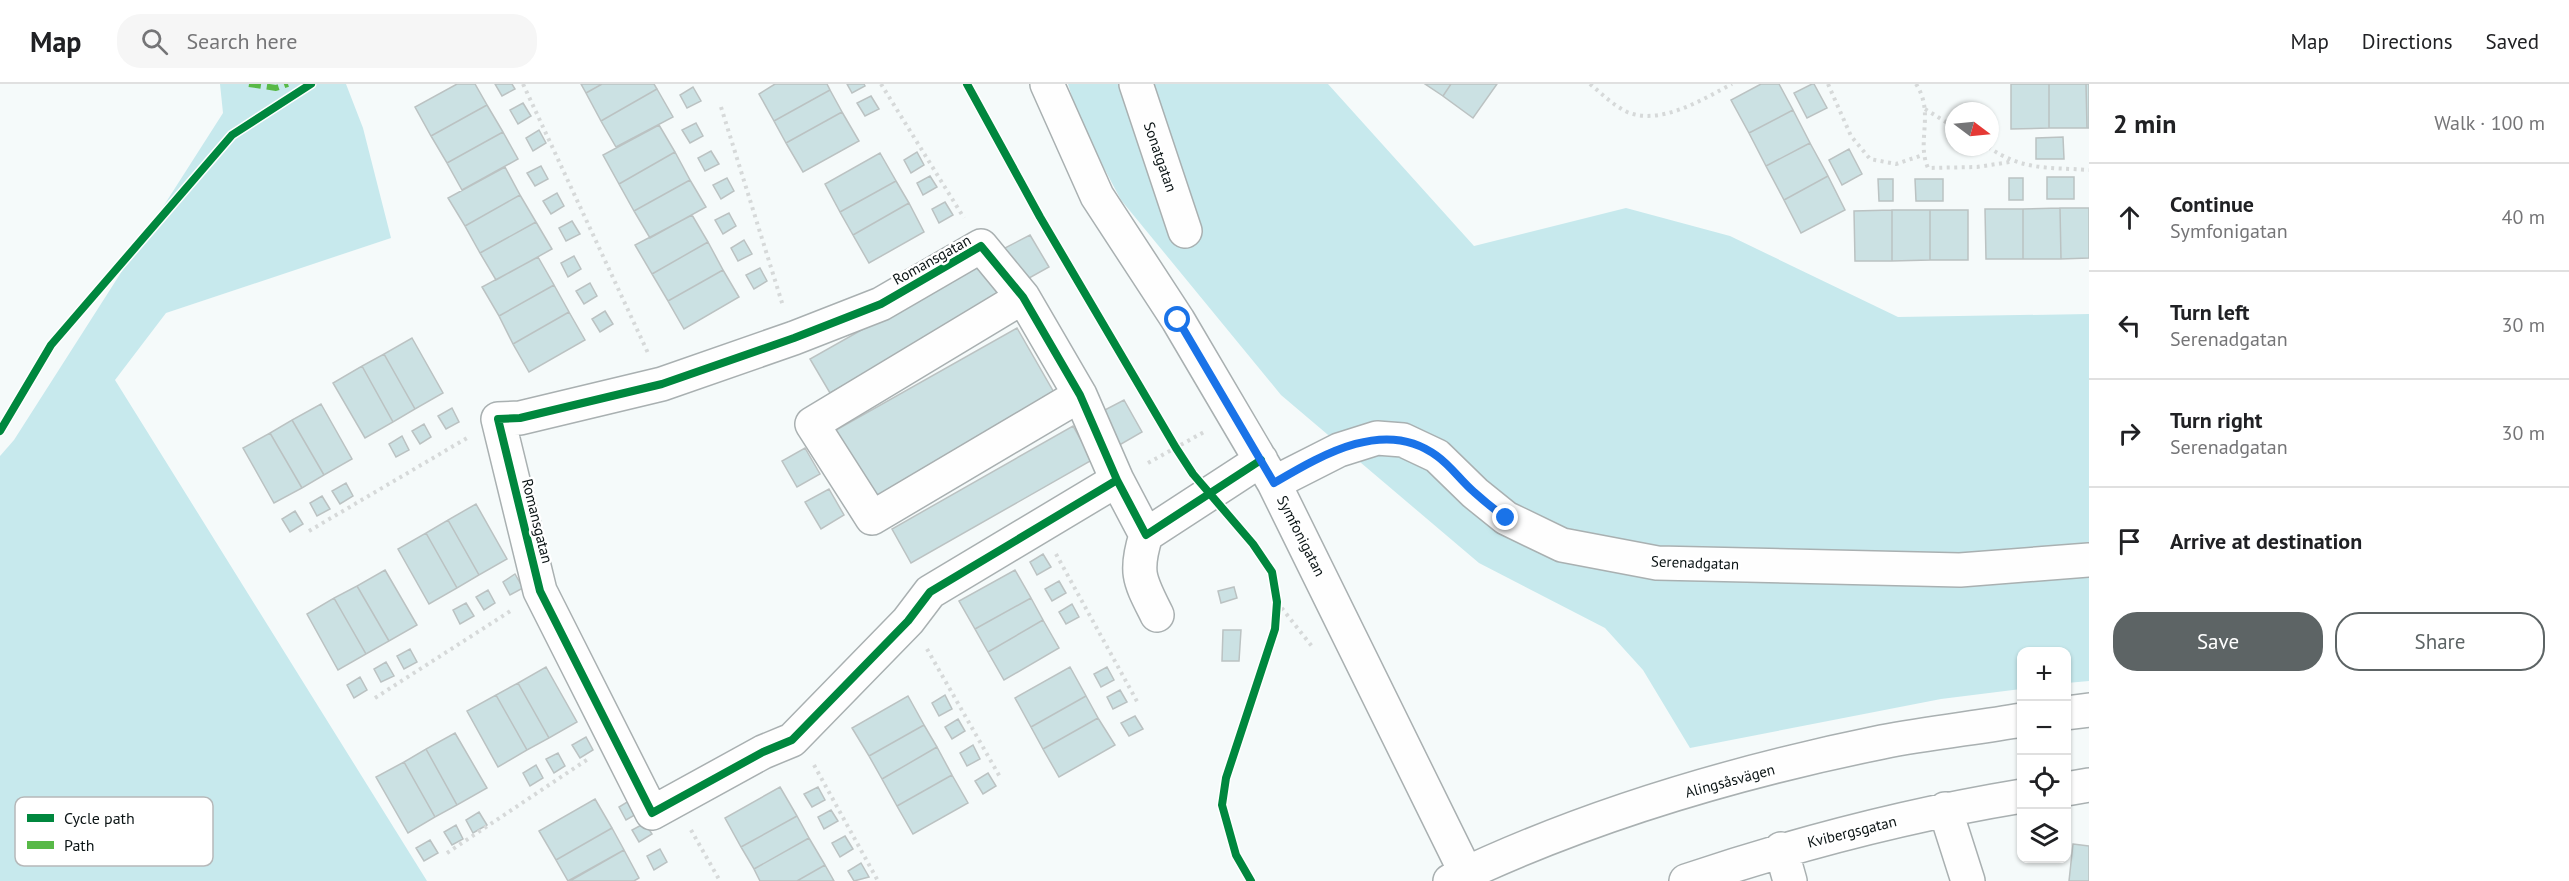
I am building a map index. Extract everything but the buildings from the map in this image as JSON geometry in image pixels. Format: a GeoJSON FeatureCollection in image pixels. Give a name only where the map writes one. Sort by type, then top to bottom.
{"type":"FeatureCollection","features":[{"type":"Feature","properties":{"kind":"street","name":"Symfonigatan"},"geometry":{"type":"LineString","coordinates":[[1047,84],[1097,196],[1178,320],[1267,471],[1458,877]]}},
{"type":"Feature","properties":{"kind":"street","name":"Sonatgatan"},"geometry":{"type":"LineString","coordinates":[[1136,84],[1185,231]]}},
{"type":"Feature","properties":{"kind":"street","name":"Romansgatan"},"geometry":{"type":"LineString","coordinates":[[1117,480],[930,591],[908,621],[792,740],[763,752],[652,813],[540,591],[498,419],[520,418],[662,384],[794,338],[881,304],[981,246],[1023,297],[1080,395],[1117,480],[1146,534]]}},
{"type":"Feature","properties":{"kind":"street"},"geometry":{"type":"LineString","coordinates":[[1023,297],[812,423],[872,518],[1080,395]]}},
{"type":"Feature","properties":{"kind":"street","name":"Serenadgatan"},"geometry":{"type":"LineString","coordinates":[[1267,471],[1377,438],[1403,440],[1437,456],[1475,493],[1506,518],[1562,545],[1657,563],[1960,570],[2089,560]]}},
{"type":"Feature","properties":{"kind":"street"},"geometry":{"type":"LineString","coordinates":[[1157,615],[1140,581],[1139,557],[1146,534],[1267,471]]}},
{"type":"Feature","properties":{"kind":"street"},"geometry":{"type":"LineString","coordinates":[[2071,713],[2089,710]]}},
{"type":"Feature","properties":{"kind":"street","name":"Alingsåsvägen"},"geometry":{"type":"LineString","coordinates":[[1458,877],[1618,814],[1742,776],[1883,742],[2017,721]]}},
{"type":"Feature","properties":{"kind":"street"},"geometry":{"type":"LineString","coordinates":[[2071,788],[2089,785]]}},
{"type":"Feature","properties":{"kind":"street","name":"Kvibergsgatan"},"geometry":{"type":"LineString","coordinates":[[1686,881],[1781,849],[1945,809],[2017,797]]}},
{"type":"Feature","properties":{"kind":"street"},"geometry":{"type":"LineString","coordinates":[[1945,809],[1968,881]]}},
{"type":"Feature","properties":{"kind":"street"},"geometry":{"type":"LineString","coordinates":[[1781,849],[1790,881]]}},
{"type":"Feature","properties":{"kind":"path"},"geometry":{"type":"LineString","coordinates":[[523,84],[662,384]]}},
{"type":"Feature","properties":{"kind":"path"},"geometry":{"type":"LineString","coordinates":[[881,84],[981,246]]}},
{"type":"Feature","properties":{"kind":"path"},"geometry":{"type":"LineString","coordinates":[[1590,84],[1611,102],[1629,112],[1643,115],[1674,111],[1732,84]]}},
{"type":"Feature","properties":{"kind":"path"},"geometry":{"type":"LineString","coordinates":[[1828,84],[1851,136],[1870,159],[1896,164],[1923,155]]}},
{"type":"Feature","properties":{"kind":"path"},"geometry":{"type":"LineString","coordinates":[[1916,84],[1922,93],[1927,118],[1923,155],[1928,168],[1977,167],[2010,162]]}},
{"type":"Feature","properties":{"kind":"path"},"geometry":{"type":"LineString","coordinates":[[721,107],[794,338]]}},
{"type":"Feature","properties":{"kind":"path"},"geometry":{"type":"LineString","coordinates":[[1925,110],[1945,122]]}},
{"type":"Feature","properties":{"kind":"path"},"geometry":{"type":"LineString","coordinates":[[1999,154],[2010,162],[2027,167],[2089,170]]}},
{"type":"Feature","properties":{"kind":"path"},"geometry":{"type":"LineString","coordinates":[[1117,480],[1232,414]]}},
{"type":"Feature","properties":{"kind":"path"},"geometry":{"type":"LineString","coordinates":[[309,531],[498,419]]}},
{"type":"Feature","properties":{"kind":"path"},"geometry":{"type":"LineString","coordinates":[[1041,527],[1139,705]]}},
{"type":"Feature","properties":{"kind":"path"},"geometry":{"type":"LineString","coordinates":[[375,698],[540,591]]}},
{"type":"Feature","properties":{"kind":"path"},"geometry":{"type":"LineString","coordinates":[[1278,602],[1314,649]]}},
{"type":"Feature","properties":{"kind":"path"},"geometry":{"type":"LineString","coordinates":[[908,621],[925,645],[1000,777]]}},
{"type":"Feature","properties":{"kind":"path"},"geometry":{"type":"LineString","coordinates":[[792,740],[809,757],[878,881]]}},
{"type":"Feature","properties":{"kind":"path"},"geometry":{"type":"LineString","coordinates":[[447,853],[616,741]]}},
{"type":"Feature","properties":{"kind":"path"},"geometry":{"type":"LineString","coordinates":[[675,800],[720,881]]}},
{"type":"Feature","properties":{"kind":"shaded area"},"geometry":{"type":"Polygon","coordinates":[[[220,84],[346,84],[363,128],[391,238],[166,313],[115,380],[427,881],[0,881],[0,456],[14,440],[223,113],[220,84]]]}},
{"type":"Feature","properties":{"kind":"shaded area"},"geometry":{"type":"Polygon","coordinates":[[[1068,84],[1328,84],[1474,246],[1626,208],[1730,236],[1898,317],[2089,314],[2089,681],[2071,683],[2071,647],[2017,647],[2017,690],[1941,699],[1690,748],[1643,670],[1605,628],[1479,563],[1281,395],[1121,200],[1080,123],[1068,84]]]}},
{"type":"Feature","properties":{"kind":"marked path"},"geometry":{"type":"LineString","coordinates":[[249,84],[276,88],[288,84]]}},
{"type":"Feature","properties":{"kind":"cycle path"},"geometry":{"type":"LineString","coordinates":[[0,431],[51,345],[232,135],[311,84]]}},
{"type":"Feature","properties":{"kind":"cycle path"},"geometry":{"type":"LineString","coordinates":[[967,84],[1040,217],[1176,448],[1193,474],[1253,544],[1272,572],[1277,602],[1275,629],[1226,778],[1222,805],[1236,855],[1251,881]]}},
{"type":"Feature","properties":{"kind":"cycle path"},"geometry":{"type":"LineString","coordinates":[[1117,480],[1080,395],[1023,297],[981,246],[881,304],[794,338],[662,384],[520,418],[498,419],[540,591],[652,813],[763,752],[792,740],[908,621],[930,592],[1117,480],[1146,535],[1261,460]]}},
{"type":"Feature","properties":{"kind":"route"},"geometry":{"type":"LineString","coordinates":[[1178,320],[1274,483],[1301,467],[1338,450],[1377,438],[1403,440],[1437,456],[1475,493],[1506,518]]}}]}
